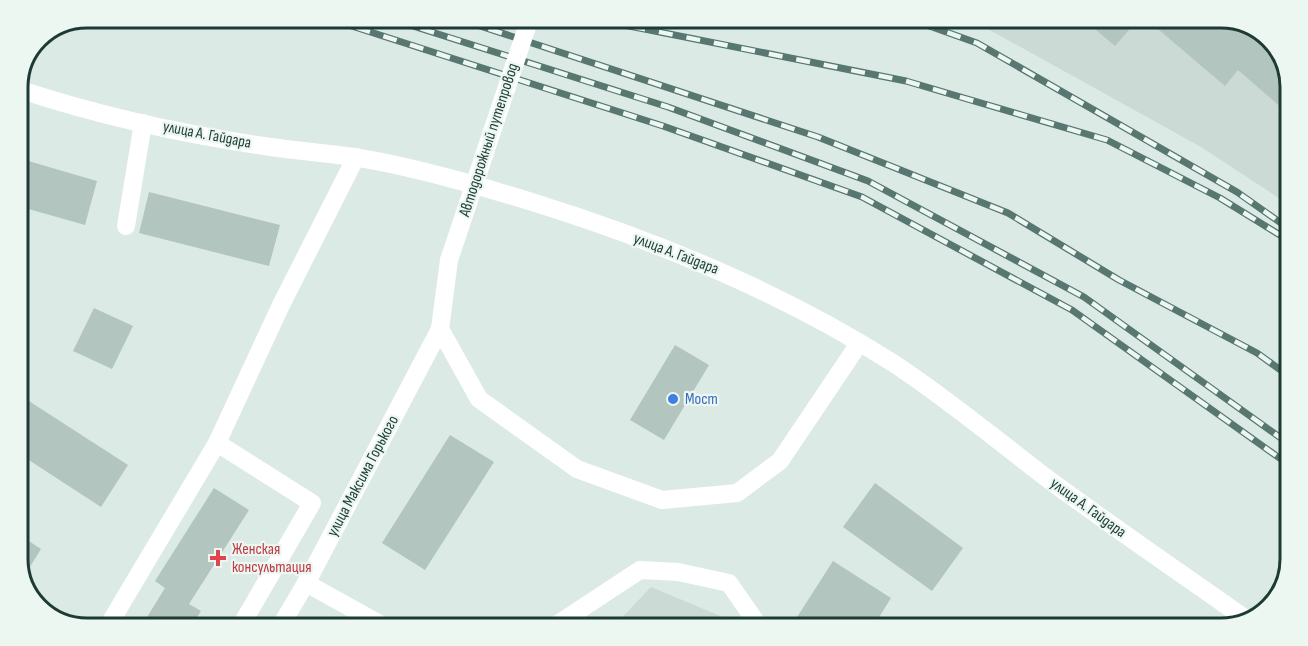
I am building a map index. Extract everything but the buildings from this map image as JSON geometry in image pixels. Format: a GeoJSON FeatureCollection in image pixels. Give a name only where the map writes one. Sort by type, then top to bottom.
{"type":"FeatureCollection","features":[{"type":"Feature","properties":{"kind":"street","name":"Автодорожный путепровод"},"geometry":{"type":"LineString","coordinates":[[440,329],[449,260],[527,28]]}},
{"type":"Feature","properties":{"kind":"street","name":"улица А. Гайдара"},"geometry":{"type":"LineString","coordinates":[[29,93],[63,104],[143,123],[270,147],[356,157],[531,202],[650,243],[722,272],[789,304],[891,362],[935,392],[1054,483],[1239,614]]}},
{"type":"Feature","properties":{"kind":"street"},"geometry":{"type":"LineString","coordinates":[[126,226],[143,123]]}},
{"type":"Feature","properties":{"kind":"street"},"geometry":{"type":"LineString","coordinates":[[113,618],[217,443],[281,305],[356,157]]}},
{"type":"Feature","properties":{"kind":"street"},"geometry":{"type":"LineString","coordinates":[[440,329],[480,399],[577,469],[662,500],[737,493],[780,461],[858,345]]}},
{"type":"Feature","properties":{"kind":"street","name":"улица Максима Горького"},"geometry":{"type":"LineString","coordinates":[[285,618],[440,329]]}},
{"type":"Feature","properties":{"kind":"street"},"geometry":{"type":"LineString","coordinates":[[217,443],[312,503],[245,618]]}},
{"type":"Feature","properties":{"kind":"street"},"geometry":{"type":"LineString","coordinates":[[567,618],[640,570],[678,572],[729,583],[754,618]]}},
{"type":"Feature","properties":{"kind":"street"},"geometry":{"type":"LineString","coordinates":[[306,583],[369,618]]}},
{"type":"Feature","properties":{"kind":"shaded area"},"geometry":{"type":"Polygon","coordinates":[[[986,28],[1221,28],[1253,38],[1270,55],[1278,76],[1279,198],[1201,147],[986,28]]]}},
{"type":"Feature","properties":{"kind":"shaded area"},"geometry":{"type":"Polygon","coordinates":[[[651,587],[725,618],[622,618],[651,587]]]}},
{"type":"Feature","properties":{"kind":"railway"},"geometry":{"type":"LineString","coordinates":[[358,28],[663,126],[862,197],[1072,310],[1280,458]]}},
{"type":"Feature","properties":{"kind":"railway"},"geometry":{"type":"LineString","coordinates":[[419,28],[668,107],[868,181],[1084,297],[1280,437]]}},
{"type":"Feature","properties":{"kind":"railway"},"geometry":{"type":"LineString","coordinates":[[486,28],[818,137],[1008,213],[1119,280],[1257,353],[1280,369]]}},
{"type":"Feature","properties":{"kind":"railway"},"geometry":{"type":"LineString","coordinates":[[639,28],[906,81],[1107,140],[1220,198],[1279,235]]}},
{"type":"Feature","properties":{"kind":"railway"},"geometry":{"type":"LineString","coordinates":[[935,28],[977,43],[1237,192],[1279,222]]}},
{"type":"Feature","properties":{"kind":"place","name":"Мост"},"geometry":{"type":"Point","coordinates":[673,399]}},
{"type":"Feature","properties":{"kind":"place","name":"Женская консультация"},"geometry":{"type":"Point","coordinates":[218,558]}}]}
